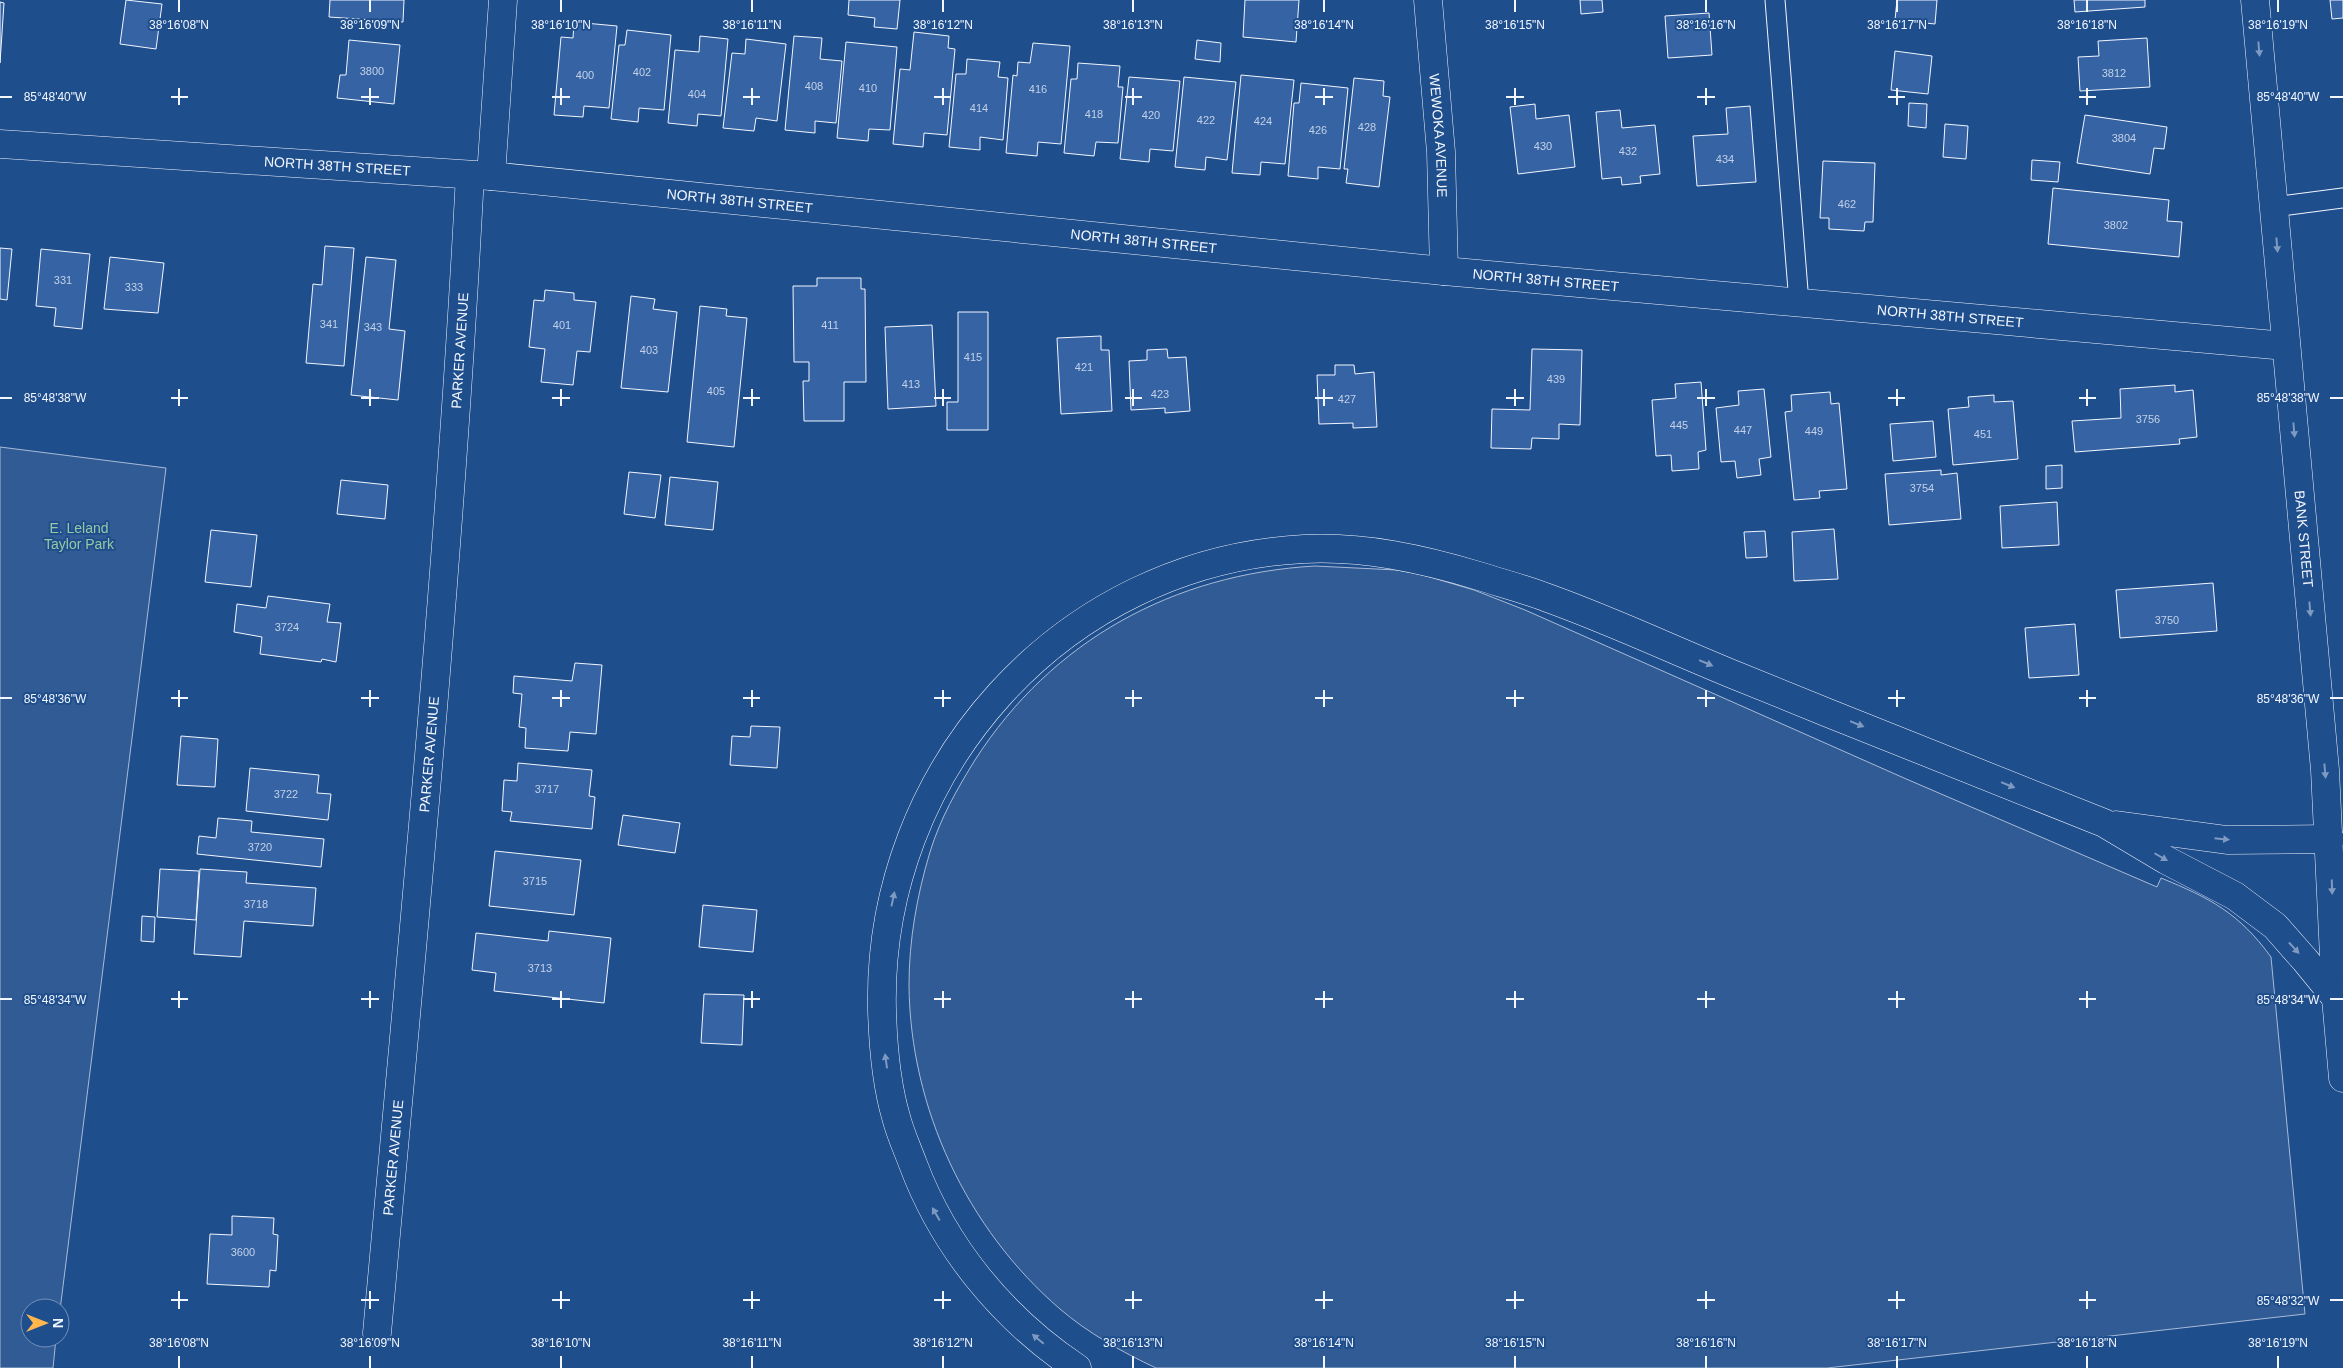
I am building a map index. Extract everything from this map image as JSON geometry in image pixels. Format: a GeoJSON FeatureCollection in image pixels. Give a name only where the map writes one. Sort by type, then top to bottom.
{"type":"FeatureCollection","features":[{"type":"Feature","properties":{"kind":"main road","name":"PARKER AVENUE"},"geometry":{"type":"LineString","coordinates":[[377,1333],[446,562],[460,364],[480,175],[503,0]]}},
{"type":"Feature","properties":{"kind":"main road","name":"WEWOKA AVENUE"},"geometry":{"type":"LineString","coordinates":[[1428,0],[1441,152],[1444,271]]}},
{"type":"Feature","properties":{"kind":"main road","name":"BANK STREET"},"geometry":{"type":"LineString","coordinates":[[2255,0],[2286,346],[2336,838],[2336,998],[2343,1078]]}},
{"type":"Feature","properties":{"kind":"main road","name":"NORTH 38TH STREET"},"geometry":{"type":"LineString","coordinates":[[0,144],[480,175],[1444,271],[2286,346]]}},
{"type":"Feature","properties":{"kind":"main road"},"geometry":{"type":"LineString","coordinates":[[1077,1368],[1057,1355],[1017,1321],[982,1283],[952,1241],[925,1194],[896,1120],[890,1094],[883,1040],[881,984],[887,928],[899,874],[917,822],[941,773],[982,714],[1024,669],[1064,636],[1106,608],[1151,584],[1202,566],[1254,554],[1307,549],[1360,551],[1430,562],[1544,596],[2104,823],[2166,860],[2235,896],[2274,926],[2306,960],[2336,998]]}},
{"type":"Feature","properties":{"kind":"main road"},"geometry":{"type":"LineString","coordinates":[[2104,823],[2227,840],[2336,838]]}},
{"type":"Feature","properties":{"kind":"lane"},"geometry":{"type":"LineString","coordinates":[[1775,0],[1799,303]]}},
{"type":"Feature","properties":{"kind":"lane"},"geometry":{"type":"LineString","coordinates":[[2274,207],[2343,198]]}},
{"type":"Feature","properties":{"kind":"green space","name":"E. Leland Taylor Park"},"geometry":{"type":"Polygon","coordinates":[[[0,447],[166,468],[62,1298],[20,1298],[20,1348],[55,1348],[53,1368],[0,1368],[0,447]]]}},
{"type":"Feature","properties":{"kind":"green space"},"geometry":{"type":"Polygon","coordinates":[[[1315,566],[1397,570],[1423,575],[1474,590],[1525,610],[1904,778],[2157,887],[2161,878],[2222,908],[2247,929],[2271,957],[2305,1314],[1827,1368],[1156,1368],[1106,1342],[1071,1318],[1027,1277],[997,1242],[972,1204],[950,1163],[933,1120],[920,1076],[912,1031],[909,985],[910,951],[915,918],[930,852],[944,816],[975,760],[1006,718],[1041,680],[1079,648],[1121,621],[1166,599],[1213,583],[1263,572],[1315,566]]]}},
{"type":"Feature","properties":{"kind":"building"},"geometry":{"type":"Polygon","coordinates":[[[126,0],[162,4],[156,49],[120,44],[126,0]]]}},
{"type":"Feature","properties":{"kind":"building"},"geometry":{"type":"Polygon","coordinates":[[[330,0],[404,0],[403,22],[329,17],[330,0]]]}},
{"type":"Feature","properties":{"kind":"building"},"geometry":{"type":"Polygon","coordinates":[[[849,0],[900,0],[897,29],[874,27],[875,18],[848,15],[849,0]]]}},
{"type":"Feature","properties":{"kind":"building"},"geometry":{"type":"Polygon","coordinates":[[[1245,0],[1299,0],[1296,42],[1243,37],[1245,0]]]}},
{"type":"Feature","properties":{"kind":"building"},"geometry":{"type":"Polygon","coordinates":[[[1580,0],[1602,0],[1603,12],[1581,14],[1580,0]]]}},
{"type":"Feature","properties":{"kind":"building"},"geometry":{"type":"Polygon","coordinates":[[[1897,0],[1937,0],[1935,24],[1895,20],[1897,0]]]}},
{"type":"Feature","properties":{"kind":"building"},"geometry":{"type":"Polygon","coordinates":[[[2074,0],[2145,0],[2145,7],[2075,12],[2074,0]]]}},
{"type":"Feature","properties":{"kind":"building"},"geometry":{"type":"Polygon","coordinates":[[[2330,0],[2343,0],[2343,18],[2332,19],[2330,0]]]}},
{"type":"Feature","properties":{"kind":"building"},"geometry":{"type":"Polygon","coordinates":[[[0,2],[4,3],[0,63],[0,2]]]}},
{"type":"Feature","properties":{"kind":"building"},"geometry":{"type":"Polygon","coordinates":[[[1709,13],[1712,55],[1668,58],[1665,16],[1709,13]]]}},
{"type":"Feature","properties":{"kind":"building"},"geometry":{"type":"Polygon","coordinates":[[[574,22],[617,26],[609,108],[584,106],[583,117],[554,115],[561,37],[573,38],[574,22]]]}},
{"type":"Feature","properties":{"kind":"building"},"geometry":{"type":"Polygon","coordinates":[[[627,30],[671,35],[664,110],[639,108],[638,122],[611,119],[619,45],[625,45],[627,30]]]}},
{"type":"Feature","properties":{"kind":"building"},"geometry":{"type":"Polygon","coordinates":[[[914,32],[949,36],[948,48],[955,49],[947,135],[924,133],[923,147],[893,144],[900,69],[910,70],[914,32]]]}},
{"type":"Feature","properties":{"kind":"building"},"geometry":{"type":"Polygon","coordinates":[[[700,36],[728,39],[721,116],[698,114],[697,126],[668,123],[675,50],[699,52],[700,36]]]}},
{"type":"Feature","properties":{"kind":"building"},"geometry":{"type":"Polygon","coordinates":[[[794,36],[822,38],[820,59],[842,61],[836,123],[815,121],[815,133],[785,130],[794,36]]]}},
{"type":"Feature","properties":{"kind":"building"},"geometry":{"type":"Polygon","coordinates":[[[2147,38],[2150,87],[2080,91],[2078,57],[2099,56],[2098,41],[2147,38]]]}},
{"type":"Feature","properties":{"kind":"building"},"geometry":{"type":"Polygon","coordinates":[[[746,39],[786,44],[777,121],[756,118],[754,131],[723,128],[732,53],[745,54],[746,39]]]}},
{"type":"Feature","properties":{"kind":"building"},"geometry":{"type":"Polygon","coordinates":[[[349,40],[400,45],[394,104],[337,98],[340,75],[346,75],[349,40]]]}},
{"type":"Feature","properties":{"kind":"building"},"geometry":{"type":"Polygon","coordinates":[[[1197,40],[1221,43],[1220,62],[1195,59],[1197,40]]]}},
{"type":"Feature","properties":{"kind":"building"},"geometry":{"type":"Polygon","coordinates":[[[846,42],[897,47],[890,130],[869,129],[868,141],[837,138],[846,42]]]}},
{"type":"Feature","properties":{"kind":"building"},"geometry":{"type":"Polygon","coordinates":[[[1033,43],[1070,46],[1061,144],[1038,142],[1037,156],[1006,153],[1013,75],[1017,76],[1018,62],[1030,63],[1033,43]]]}},
{"type":"Feature","properties":{"kind":"building"},"geometry":{"type":"Polygon","coordinates":[[[1895,51],[1932,56],[1928,94],[1891,90],[1895,51]]]}},
{"type":"Feature","properties":{"kind":"building"},"geometry":{"type":"Polygon","coordinates":[[[967,59],[1000,62],[998,77],[1008,78],[1003,140],[980,137],[980,150],[949,147],[956,74],[966,74],[967,59]]]}},
{"type":"Feature","properties":{"kind":"building"},"geometry":{"type":"Polygon","coordinates":[[[1078,63],[1120,66],[1118,87],[1123,87],[1118,143],[1096,142],[1094,156],[1064,153],[1071,79],[1077,79],[1078,63]]]}},
{"type":"Feature","properties":{"kind":"building"},"geometry":{"type":"Polygon","coordinates":[[[1241,75],[1294,80],[1285,164],[1261,162],[1260,175],[1232,173],[1241,75]]]}},
{"type":"Feature","properties":{"kind":"building"},"geometry":{"type":"Polygon","coordinates":[[[1129,77],[1180,81],[1173,151],[1150,149],[1149,162],[1120,159],[1129,77]]]}},
{"type":"Feature","properties":{"kind":"building"},"geometry":{"type":"Polygon","coordinates":[[[1184,77],[1236,82],[1227,160],[1206,157],[1205,170],[1175,167],[1184,77]]]}},
{"type":"Feature","properties":{"kind":"building"},"geometry":{"type":"Polygon","coordinates":[[[1354,78],[1384,81],[1383,96],[1390,97],[1379,187],[1346,183],[1348,169],[1344,169],[1354,78]]]}},
{"type":"Feature","properties":{"kind":"building"},"geometry":{"type":"Polygon","coordinates":[[[1301,83],[1348,88],[1340,169],[1318,167],[1318,179],[1288,176],[1294,103],[1299,103],[1301,83]]]}},
{"type":"Feature","properties":{"kind":"building"},"geometry":{"type":"Polygon","coordinates":[[[1909,103],[1927,104],[1926,128],[1908,126],[1909,103]]]}},
{"type":"Feature","properties":{"kind":"building"},"geometry":{"type":"Polygon","coordinates":[[[1535,104],[1536,119],[1569,115],[1575,167],[1518,174],[1510,107],[1535,104]]]}},
{"type":"Feature","properties":{"kind":"building"},"geometry":{"type":"Polygon","coordinates":[[[1750,106],[1756,182],[1697,186],[1693,136],[1728,134],[1726,108],[1750,106]]]}},
{"type":"Feature","properties":{"kind":"building"},"geometry":{"type":"Polygon","coordinates":[[[1620,110],[1622,128],[1655,125],[1660,174],[1640,176],[1641,183],[1622,185],[1621,177],[1602,179],[1596,112],[1620,110]]]}},
{"type":"Feature","properties":{"kind":"building"},"geometry":{"type":"Polygon","coordinates":[[[2085,115],[2167,127],[2164,149],[2154,148],[2150,174],[2077,163],[2085,115]]]}},
{"type":"Feature","properties":{"kind":"building"},"geometry":{"type":"Polygon","coordinates":[[[1945,124],[1968,126],[1966,159],[1943,157],[1945,124]]]}},
{"type":"Feature","properties":{"kind":"building"},"geometry":{"type":"Polygon","coordinates":[[[2032,160],[2060,162],[2058,182],[2031,180],[2032,160]]]}},
{"type":"Feature","properties":{"kind":"building"},"geometry":{"type":"Polygon","coordinates":[[[1823,161],[1875,163],[1873,222],[1865,222],[1864,231],[1829,229],[1829,218],[1820,218],[1823,161]]]}},
{"type":"Feature","properties":{"kind":"building"},"geometry":{"type":"Polygon","coordinates":[[[2053,188],[2169,200],[2167,221],[2182,222],[2179,257],[2048,244],[2053,188]]]}},
{"type":"Feature","properties":{"kind":"building"},"geometry":{"type":"Polygon","coordinates":[[[325,246],[354,248],[344,366],[306,363],[313,284],[322,285],[325,246]]]}},
{"type":"Feature","properties":{"kind":"building"},"geometry":{"type":"Polygon","coordinates":[[[0,248],[12,249],[7,300],[0,299],[0,248]]]}},
{"type":"Feature","properties":{"kind":"building"},"geometry":{"type":"Polygon","coordinates":[[[41,249],[90,254],[82,329],[54,326],[56,308],[36,306],[41,249]]]}},
{"type":"Feature","properties":{"kind":"building"},"geometry":{"type":"Polygon","coordinates":[[[110,257],[164,263],[158,313],[104,309],[110,257]]]}},
{"type":"Feature","properties":{"kind":"building"},"geometry":{"type":"Polygon","coordinates":[[[366,257],[396,260],[389,329],[405,331],[398,400],[351,395],[366,257]]]}},
{"type":"Feature","properties":{"kind":"building"},"geometry":{"type":"Polygon","coordinates":[[[817,278],[861,278],[861,289],[865,289],[866,382],[844,382],[844,421],[804,421],[803,381],[809,381],[809,362],[794,362],[793,286],[817,286],[817,278]]]}},
{"type":"Feature","properties":{"kind":"building"},"geometry":{"type":"Polygon","coordinates":[[[545,290],[574,293],[574,300],[596,302],[590,352],[577,351],[573,385],[541,382],[545,349],[529,347],[534,300],[544,301],[545,290]]]}},
{"type":"Feature","properties":{"kind":"building"},"geometry":{"type":"Polygon","coordinates":[[[631,296],[655,299],[653,309],[677,312],[668,392],[621,388],[631,296]]]}},
{"type":"Feature","properties":{"kind":"building"},"geometry":{"type":"Polygon","coordinates":[[[700,306],[727,309],[726,316],[747,318],[734,447],[687,442],[700,306]]]}},
{"type":"Feature","properties":{"kind":"building"},"geometry":{"type":"Polygon","coordinates":[[[958,312],[988,312],[988,430],[947,430],[947,402],[958,402],[958,312]]]}},
{"type":"Feature","properties":{"kind":"building"},"geometry":{"type":"Polygon","coordinates":[[[932,325],[936,406],[888,409],[885,327],[932,325]]]}},
{"type":"Feature","properties":{"kind":"building"},"geometry":{"type":"Polygon","coordinates":[[[1101,336],[1101,350],[1109,350],[1112,411],[1061,414],[1057,338],[1101,336]]]}},
{"type":"Feature","properties":{"kind":"building"},"geometry":{"type":"Polygon","coordinates":[[[1167,349],[1168,358],[1186,357],[1190,411],[1165,413],[1165,408],[1131,410],[1129,361],[1147,360],[1147,350],[1167,349]]]}},
{"type":"Feature","properties":{"kind":"building"},"geometry":{"type":"Polygon","coordinates":[[[1532,349],[1582,350],[1580,425],[1559,424],[1559,439],[1532,438],[1531,449],[1491,448],[1492,409],[1530,410],[1532,349]]]}},
{"type":"Feature","properties":{"kind":"building"},"geometry":{"type":"Polygon","coordinates":[[[1335,365],[1354,365],[1355,374],[1374,372],[1377,427],[1353,428],[1353,423],[1319,424],[1317,375],[1335,375],[1335,365]]]}},
{"type":"Feature","properties":{"kind":"building"},"geometry":{"type":"Polygon","coordinates":[[[1701,382],[1706,450],[1698,452],[1699,469],[1672,471],[1671,455],[1656,456],[1652,400],[1676,398],[1675,384],[1701,382]]]}},
{"type":"Feature","properties":{"kind":"building"},"geometry":{"type":"Polygon","coordinates":[[[2175,385],[2175,392],[2193,390],[2197,437],[2179,439],[2180,444],[2075,452],[2072,421],[2121,418],[2120,389],[2175,385]]]}},
{"type":"Feature","properties":{"kind":"building"},"geometry":{"type":"Polygon","coordinates":[[[1764,389],[1771,457],[1759,459],[1761,475],[1737,478],[1735,461],[1721,462],[1716,408],[1739,405],[1738,391],[1764,389]]]}},
{"type":"Feature","properties":{"kind":"building"},"geometry":{"type":"Polygon","coordinates":[[[1830,392],[1831,404],[1839,403],[1847,489],[1819,491],[1820,498],[1794,500],[1785,412],[1792,411],[1791,395],[1830,392]]]}},
{"type":"Feature","properties":{"kind":"building"},"geometry":{"type":"Polygon","coordinates":[[[1994,395],[1994,402],[2013,401],[2018,459],[1953,465],[1948,409],[1969,407],[1968,397],[1994,395]]]}},
{"type":"Feature","properties":{"kind":"building"},"geometry":{"type":"Polygon","coordinates":[[[1933,421],[1936,457],[1893,461],[1890,424],[1933,421]]]}},
{"type":"Feature","properties":{"kind":"building"},"geometry":{"type":"Polygon","coordinates":[[[2062,465],[2062,488],[2046,489],[2046,466],[2062,465]]]}},
{"type":"Feature","properties":{"kind":"building"},"geometry":{"type":"Polygon","coordinates":[[[1941,470],[1941,475],[1957,473],[1961,519],[1889,525],[1885,474],[1941,470]]]}},
{"type":"Feature","properties":{"kind":"building"},"geometry":{"type":"Polygon","coordinates":[[[629,472],[661,475],[655,518],[624,514],[629,472]]]}},
{"type":"Feature","properties":{"kind":"building"},"geometry":{"type":"Polygon","coordinates":[[[670,477],[718,482],[713,530],[665,525],[670,477]]]}},
{"type":"Feature","properties":{"kind":"building"},"geometry":{"type":"Polygon","coordinates":[[[341,480],[388,485],[385,519],[337,514],[341,480]]]}},
{"type":"Feature","properties":{"kind":"building"},"geometry":{"type":"Polygon","coordinates":[[[2057,502],[2059,545],[2002,548],[2000,506],[2057,502]]]}},
{"type":"Feature","properties":{"kind":"building"},"geometry":{"type":"Polygon","coordinates":[[[1834,529],[1838,579],[1794,581],[1792,532],[1834,529]]]}},
{"type":"Feature","properties":{"kind":"building"},"geometry":{"type":"Polygon","coordinates":[[[211,530],[257,535],[251,587],[205,582],[211,530]]]}},
{"type":"Feature","properties":{"kind":"building"},"geometry":{"type":"Polygon","coordinates":[[[1765,531],[1767,557],[1746,558],[1744,532],[1765,531]]]}},
{"type":"Feature","properties":{"kind":"building"},"geometry":{"type":"Polygon","coordinates":[[[2213,583],[2217,631],[2120,638],[2116,590],[2213,583]]]}},
{"type":"Feature","properties":{"kind":"building"},"geometry":{"type":"Polygon","coordinates":[[[268,596],[330,604],[327,622],[341,623],[336,662],[322,659],[321,662],[260,654],[262,637],[234,632],[237,604],[266,608],[268,596]]]}},
{"type":"Feature","properties":{"kind":"building"},"geometry":{"type":"Polygon","coordinates":[[[2075,624],[2079,675],[2029,678],[2025,628],[2075,624]]]}},
{"type":"Feature","properties":{"kind":"building"},"geometry":{"type":"Polygon","coordinates":[[[575,663],[602,665],[596,734],[570,732],[568,751],[525,748],[526,728],[519,727],[522,694],[513,693],[514,676],[572,681],[575,663]]]}},
{"type":"Feature","properties":{"kind":"building"},"geometry":{"type":"Polygon","coordinates":[[[751,726],[780,727],[777,768],[730,765],[732,736],[750,737],[751,726]]]}},
{"type":"Feature","properties":{"kind":"building"},"geometry":{"type":"Polygon","coordinates":[[[181,736],[218,739],[215,787],[177,785],[181,736]]]}},
{"type":"Feature","properties":{"kind":"building"},"geometry":{"type":"Polygon","coordinates":[[[518,763],[592,770],[589,796],[595,797],[592,829],[510,821],[512,812],[502,811],[504,780],[517,781],[518,763]]]}},
{"type":"Feature","properties":{"kind":"building"},"geometry":{"type":"Polygon","coordinates":[[[250,768],[319,775],[317,793],[331,794],[328,820],[246,811],[250,768]]]}},
{"type":"Feature","properties":{"kind":"building"},"geometry":{"type":"Polygon","coordinates":[[[623,815],[680,823],[675,853],[618,845],[623,815]]]}},
{"type":"Feature","properties":{"kind":"building"},"geometry":{"type":"Polygon","coordinates":[[[218,818],[252,821],[251,832],[324,839],[321,867],[197,854],[199,836],[216,838],[218,818]]]}},
{"type":"Feature","properties":{"kind":"building"},"geometry":{"type":"Polygon","coordinates":[[[495,851],[581,860],[574,915],[489,906],[495,851]]]}},
{"type":"Feature","properties":{"kind":"building"},"geometry":{"type":"Polygon","coordinates":[[[160,869],[199,871],[196,920],[157,917],[160,869]]]}},
{"type":"Feature","properties":{"kind":"building"},"geometry":{"type":"Polygon","coordinates":[[[200,869],[247,872],[246,883],[316,888],[313,926],[244,921],[241,957],[194,954],[200,869]]]}},
{"type":"Feature","properties":{"kind":"building"},"geometry":{"type":"Polygon","coordinates":[[[703,905],[757,910],[753,952],[699,947],[703,905]]]}},
{"type":"Feature","properties":{"kind":"building"},"geometry":{"type":"Polygon","coordinates":[[[142,916],[155,917],[154,942],[141,941],[142,916]]]}},
{"type":"Feature","properties":{"kind":"building"},"geometry":{"type":"Polygon","coordinates":[[[549,931],[611,938],[604,1003],[494,991],[496,973],[472,970],[476,933],[548,941],[549,931]]]}},
{"type":"Feature","properties":{"kind":"building"},"geometry":{"type":"Polygon","coordinates":[[[704,994],[744,995],[742,1045],[701,1043],[704,994]]]}},
{"type":"Feature","properties":{"kind":"building"},"geometry":{"type":"Polygon","coordinates":[[[232,1216],[274,1218],[273,1234],[278,1235],[276,1271],[270,1270],[269,1287],[207,1284],[210,1234],[232,1235],[232,1216]]]}}]}
